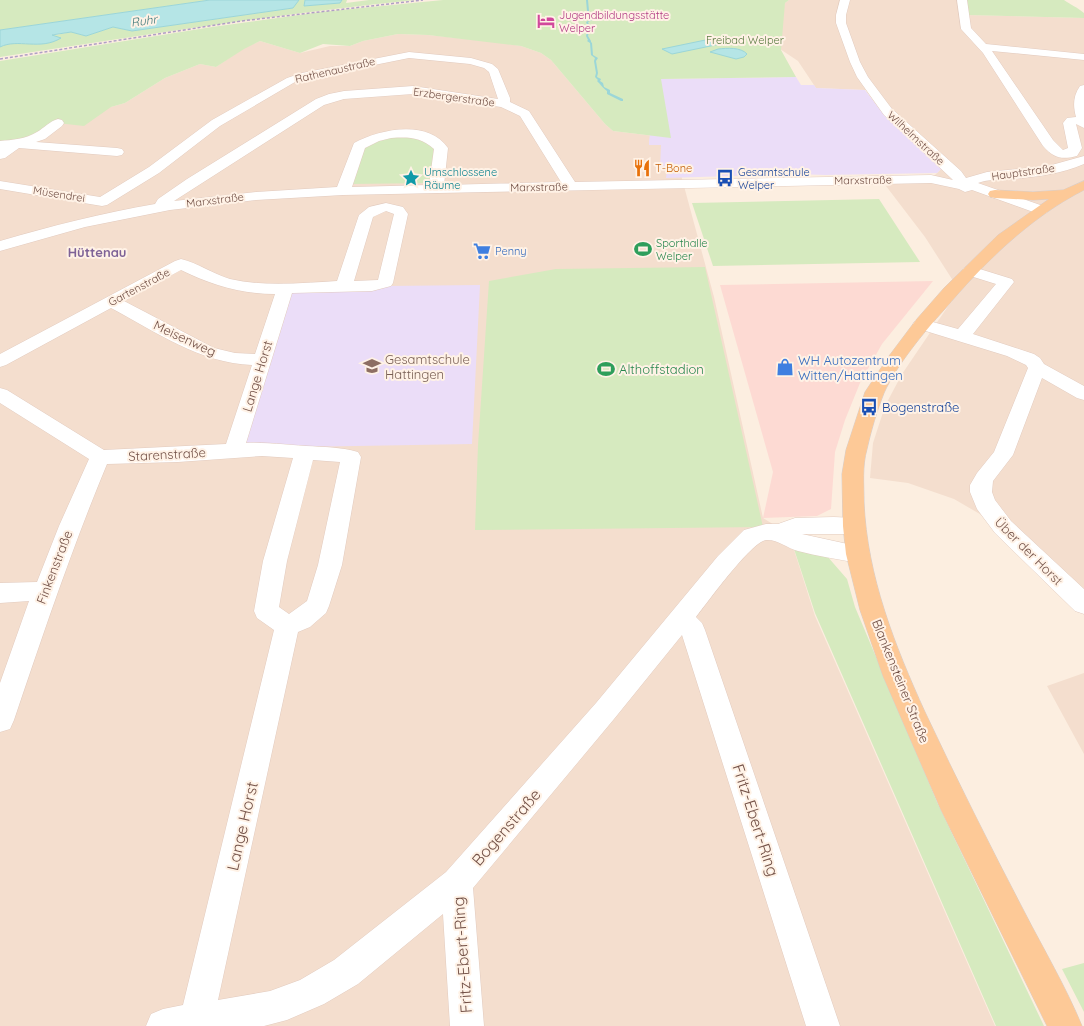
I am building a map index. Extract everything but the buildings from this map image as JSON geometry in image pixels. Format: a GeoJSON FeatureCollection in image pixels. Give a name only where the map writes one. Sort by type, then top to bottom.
{"type":"FeatureCollection","features":[{"type":"Feature","properties":{"kind":"main road","name":"Blankensteiner Straße"},"geometry":{"type":"LineString","coordinates":[[1066,1026],[951,800],[896,676],[872,610],[858,554],[854,526],[853,469],[856,450],[869,408],[883,378],[922,324],[970,271],[1003,238],[1036,213],[1066,194],[1084,185]]}},
{"type":"Feature","properties":{"kind":"main road"},"geometry":{"type":"LineString","coordinates":[[995,194],[1033,196],[1066,194]]}},
{"type":"Feature","properties":{"kind":"street","name":"Wilhelmstraße"},"geometry":{"type":"LineString","coordinates":[[845,0],[841,15],[841,23],[855,62],[864,77],[888,112],[956,174],[963,186]]}},
{"type":"Feature","properties":{"kind":"street"},"geometry":{"type":"LineString","coordinates":[[962,0],[964,24],[971,35],[983,47],[1037,128],[1055,151],[1061,154],[1068,154],[1074,151],[1075,148],[1069,123],[1074,120],[1084,122],[1079,106],[1084,88]]}},
{"type":"Feature","properties":{"kind":"street"},"geometry":{"type":"LineString","coordinates":[[983,47],[1084,57]]}},
{"type":"Feature","properties":{"kind":"street","name":"Rathenaustraße"},"geometry":{"type":"LineString","coordinates":[[102,202],[159,166],[216,123],[291,80],[302,76],[410,55],[471,61],[488,66],[494,71],[504,98],[504,104]]}},
{"type":"Feature","properties":{"kind":"street","name":"Erzbergerstraße"},"geometry":{"type":"LineString","coordinates":[[162,207],[163,202],[192,182],[305,110],[333,97],[414,90],[504,104],[524,114],[570,186]]}},
{"type":"Feature","properties":{"kind":"street"},"geometry":{"type":"LineString","coordinates":[[0,155],[16,144],[36,138],[58,123]]}},
{"type":"Feature","properties":{"kind":"street"},"geometry":{"type":"LineString","coordinates":[[343,191],[354,164],[359,146],[367,141],[382,136],[408,134],[426,137],[441,148],[436,189]]}},
{"type":"Feature","properties":{"kind":"street"},"geometry":{"type":"LineString","coordinates":[[0,145],[16,144],[117,152]]}},
{"type":"Feature","properties":{"kind":"street","name":"Hauptstraße"},"geometry":{"type":"LineString","coordinates":[[963,186],[973,179],[1027,174],[1072,164],[1084,159]]}},
{"type":"Feature","properties":{"kind":"street","name":"Marxstraße"},"geometry":{"type":"LineString","coordinates":[[0,246],[106,218],[162,207],[245,196],[343,191],[921,179],[938,180],[963,186],[973,186],[995,194],[1036,213]]}},
{"type":"Feature","properties":{"kind":"street","name":"Müsendrei"},"geometry":{"type":"LineString","coordinates":[[0,185],[102,202],[106,218]]}},
{"type":"Feature","properties":{"kind":"street","name":"Marxstraße"},"geometry":{"type":"LineString","coordinates":[[963,186],[967,191],[1036,213]]}},
{"type":"Feature","properties":{"kind":"street"},"geometry":{"type":"LineString","coordinates":[[386,207],[389,190]]}},
{"type":"Feature","properties":{"kind":"street"},"geometry":{"type":"LineString","coordinates":[[286,289],[372,286],[385,283],[401,214],[398,210],[386,207],[374,210],[366,215],[344,286]]}},
{"type":"Feature","properties":{"kind":"street","name":"Gartenstraße"},"geometry":{"type":"LineString","coordinates":[[0,361],[181,264],[226,283],[243,286],[286,289]]}},
{"type":"Feature","properties":{"kind":"street"},"geometry":{"type":"LineString","coordinates":[[962,337],[1006,282],[970,271]]}},
{"type":"Feature","properties":{"kind":"street","name":"Lange Horst"},"geometry":{"type":"LineString","coordinates":[[234,450],[286,289]]}},
{"type":"Feature","properties":{"kind":"street","name":"Meisenweg"},"geometry":{"type":"LineString","coordinates":[[112,302],[208,352],[235,358],[262,360]]}},
{"type":"Feature","properties":{"kind":"street"},"geometry":{"type":"LineString","coordinates":[[922,324],[1018,354],[1034,362],[1037,368],[1084,394]]}},
{"type":"Feature","properties":{"kind":"street","name":"Über der Horst"},"geometry":{"type":"LineString","coordinates":[[1037,368],[1002,455],[984,478],[981,485],[981,492],[985,504],[1003,527],[1084,604]]}},
{"type":"Feature","properties":{"kind":"street"},"geometry":{"type":"LineString","coordinates":[[0,394],[64,436],[100,457]]}},
{"type":"Feature","properties":{"kind":"street"},"geometry":{"type":"LineString","coordinates":[[234,450],[289,450],[305,453],[329,452],[351,458],[330,564],[317,606],[301,620],[287,626],[266,610],[275,561],[305,453]]}},
{"type":"Feature","properties":{"kind":"street","name":"Starenstraße"},"geometry":{"type":"LineString","coordinates":[[100,457],[188,454],[234,450]]}},
{"type":"Feature","properties":{"kind":"street","name":"Finkenstraße"},"geometry":{"type":"LineString","coordinates":[[0,720],[44,591],[100,457]]}},
{"type":"Feature","properties":{"kind":"street","name":"Bogenstraße"},"geometry":{"type":"LineString","coordinates":[[780,533],[795,526],[834,524],[854,526]]}},
{"type":"Feature","properties":{"kind":"street","name":"Bogenstraße"},"geometry":{"type":"LineString","coordinates":[[163,1026],[196,1023],[270,1008],[287,1003],[312,992],[346,972],[457,883],[605,711],[726,562],[752,536],[766,532],[780,533],[796,542],[858,554]]}},
{"type":"Feature","properties":{"kind":"street"},"geometry":{"type":"LineString","coordinates":[[0,593],[44,591]]}},
{"type":"Feature","properties":{"kind":"street","name":"Fritz-Ebert-Ring"},"geometry":{"type":"LineString","coordinates":[[681,618],[693,630],[823,1026]]}},
{"type":"Feature","properties":{"kind":"street","name":"Lange Horst"},"geometry":{"type":"LineString","coordinates":[[196,1023],[287,626]]}},
{"type":"Feature","properties":{"kind":"street","name":"Fritz-Ebert-Ring"},"geometry":{"type":"LineString","coordinates":[[457,883],[467,1026]]}},
{"type":"Feature","properties":{"kind":"shaded area"},"geometry":{"type":"Polygon","coordinates":[[[789,0],[965,0],[965,15],[1084,18],[1084,612],[985,517],[954,499],[908,483],[870,478],[873,443],[885,406],[902,374],[959,290],[925,237],[886,186],[935,175],[942,168],[878,107],[866,90],[816,88],[798,61],[774,45],[785,3],[789,0]]]}},
{"type":"Feature","properties":{"kind":"shaded area"},"geometry":{"type":"Polygon","coordinates":[[[398,34],[428,35],[496,42],[521,46],[541,53],[551,60],[605,124],[613,131],[671,138],[714,297],[763,518],[789,534],[815,616],[995,1026],[0,1026],[0,103],[111,107],[125,103],[165,78],[200,64],[216,67],[244,48],[260,41],[300,53],[330,46],[350,46],[363,41],[398,34]]]}},
{"type":"Feature","properties":{"kind":"shaded area"},"geometry":{"type":"Polygon","coordinates":[[[796,77],[801,85],[814,85],[816,88],[865,90],[878,107],[942,168],[937,173],[797,174],[666,178],[667,170],[660,169],[661,145],[649,145],[654,106],[655,79],[796,77]]]}},
{"type":"Feature","properties":{"kind":"shaded area"},"geometry":{"type":"Polygon","coordinates":[[[933,281],[882,344],[860,383],[845,420],[835,452],[831,509],[817,516],[763,518],[773,472],[720,285],[933,281]]]}},
{"type":"Feature","properties":{"kind":"shaded area","name":"Gesamtschule Hattingen"},"geometry":{"type":"Polygon","coordinates":[[[480,285],[472,444],[240,448],[293,287],[480,285]]]}},
{"type":"Feature","properties":{"kind":"shaded area"},"geometry":{"type":"Polygon","coordinates":[[[1084,673],[1084,754],[1047,686],[1084,673]]]}},
{"type":"Feature","properties":{"kind":"green space"},"geometry":{"type":"Polygon","coordinates":[[[0,0],[210,0],[0,30],[0,0]]]}},
{"type":"Feature","properties":{"kind":"green space"},"geometry":{"type":"Polygon","coordinates":[[[299,0],[305,0],[304,6],[340,3],[342,0],[347,0],[346,3],[369,0],[415,0],[155,33],[0,57],[0,47],[14,44],[45,44],[60,38],[51,36],[71,32],[86,36],[113,27],[132,31],[292,8],[299,0]]]}},
{"type":"Feature","properties":{"kind":"green space","name":"Freibad Welper"},"geometry":{"type":"Polygon","coordinates":[[[443,0],[789,0],[785,3],[781,50],[796,77],[661,79],[671,138],[613,131],[605,124],[551,60],[541,53],[521,46],[428,35],[398,34],[363,41],[350,46],[323,44],[300,53],[260,41],[244,49],[216,67],[200,64],[165,78],[125,103],[111,107],[84,126],[57,123],[40,134],[18,141],[0,142],[0,61],[212,27],[321,12],[443,0]]]}},
{"type":"Feature","properties":{"kind":"green space"},"geometry":{"type":"Polygon","coordinates":[[[965,0],[1064,0],[1084,13],[1084,18],[965,15],[965,0]]]}},
{"type":"Feature","properties":{"kind":"green space"},"geometry":{"type":"Polygon","coordinates":[[[405,135],[427,139],[438,149],[434,183],[349,184],[355,165],[369,141],[405,135]]]}},
{"type":"Feature","properties":{"kind":"green space"},"geometry":{"type":"Polygon","coordinates":[[[879,199],[920,262],[713,266],[692,203],[879,199]]]}},
{"type":"Feature","properties":{"kind":"green space","name":"Althoffstadion"},"geometry":{"type":"Polygon","coordinates":[[[705,267],[763,527],[475,530],[478,445],[489,281],[556,269],[705,267]]]}},
{"type":"Feature","properties":{"kind":"green space"},"geometry":{"type":"Polygon","coordinates":[[[794,549],[827,556],[847,579],[855,607],[937,802],[1044,1026],[996,1026],[815,613],[794,549]]]}},
{"type":"Feature","properties":{"kind":"green space"},"geometry":{"type":"Polygon","coordinates":[[[1084,963],[1084,1012],[1062,969],[1084,963]]]}},
{"type":"Feature","properties":{"kind":"water","name":"Ruhr"},"geometry":{"type":"Polygon","coordinates":[[[210,0],[299,0],[293,8],[132,31],[113,27],[86,36],[71,32],[52,35],[61,38],[45,44],[14,44],[0,47],[0,30],[210,0]]]}},
{"type":"Feature","properties":{"kind":"water"},"geometry":{"type":"Polygon","coordinates":[[[305,0],[342,0],[340,3],[304,6],[305,0]]]}},
{"type":"Feature","properties":{"kind":"water"},"geometry":{"type":"Polygon","coordinates":[[[715,38],[725,43],[672,54],[662,49],[715,38]]]}},
{"type":"Feature","properties":{"kind":"water"},"geometry":{"type":"Polygon","coordinates":[[[718,49],[738,49],[747,54],[744,57],[736,59],[710,52],[718,49]]]}},
{"type":"Feature","properties":{"kind":"waterway"},"geometry":{"type":"LineString","coordinates":[[587,0],[591,20],[587,22],[589,27],[587,36],[590,41],[588,41],[591,43],[592,55],[597,58],[595,61],[597,73],[596,77],[600,80],[598,81],[603,87],[609,91],[608,93],[622,100]]}},
{"type":"Feature","properties":{"kind":"railway"},"geometry":{"type":"LineString","coordinates":[[0,59],[241,21],[423,0]]}},
{"type":"Feature","properties":{"kind":"place","name":"Jugendbildungsstätte Welper"},"geometry":{"type":"Point","coordinates":[546,21]}},
{"type":"Feature","properties":{"kind":"place","name":"T-Bone"},"geometry":{"type":"Point","coordinates":[642,168]}},
{"type":"Feature","properties":{"kind":"place","name":"Umschlossene Räume"},"geometry":{"type":"Point","coordinates":[411,178]}},
{"type":"Feature","properties":{"kind":"place","name":"Gesamtschule Welper"},"geometry":{"type":"Point","coordinates":[725,178]}},
{"type":"Feature","properties":{"kind":"place","name":"Sporthalle Welper"},"geometry":{"type":"Point","coordinates":[643,249]}},
{"type":"Feature","properties":{"kind":"place","name":"Penny"},"geometry":{"type":"Point","coordinates":[482,251]}},
{"type":"Feature","properties":{"kind":"place","name":"Gesamtschule Hattingen"},"geometry":{"type":"Point","coordinates":[372,366]}},
{"type":"Feature","properties":{"kind":"place","name":"WH Autozentrum Witten/Hattingen"},"geometry":{"type":"Point","coordinates":[785,367]}},
{"type":"Feature","properties":{"kind":"place","name":"Althoffstadion"},"geometry":{"type":"Point","coordinates":[606,369]}},
{"type":"Feature","properties":{"kind":"place","name":"Bogenstraße"},"geometry":{"type":"Point","coordinates":[869,407]}},
{"type":"Feature","properties":{"kind":"district","name":"Hüttenau"},"geometry":{"type":"Point","coordinates":[97,252]}}]}
